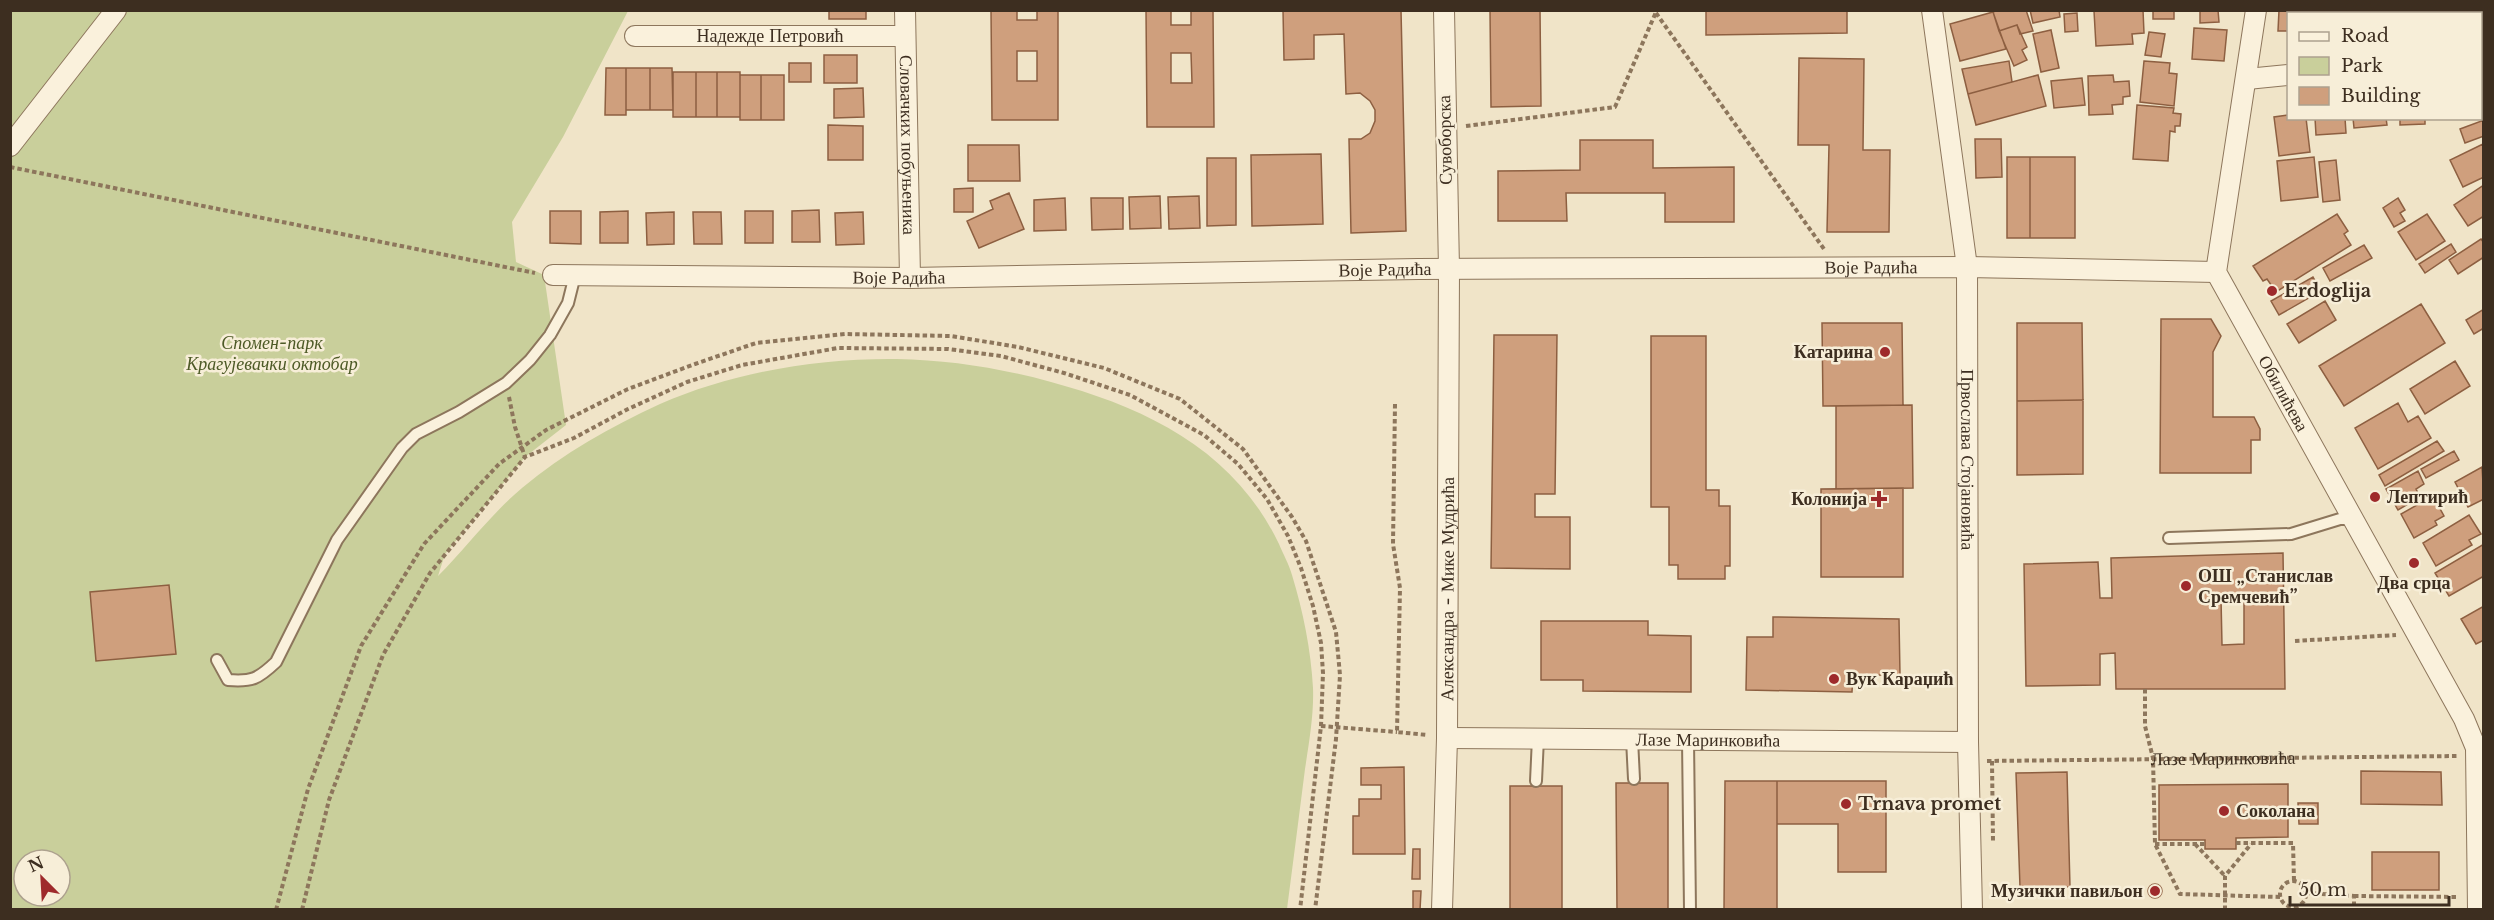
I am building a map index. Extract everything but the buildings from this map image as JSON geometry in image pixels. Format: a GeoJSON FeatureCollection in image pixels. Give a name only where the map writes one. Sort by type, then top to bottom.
{"type":"FeatureCollection","features":[{"type":"Feature","properties":{"kind":"street"},"geometry":{"type":"LineString","coordinates":[[10,146],[116,10]]}},
{"type":"Feature","properties":{"kind":"street","name":"Словачких побуњеника"},"geometry":{"type":"LineString","coordinates":[[905,10],[910,278]]}},
{"type":"Feature","properties":{"kind":"street","name":"Сувоборска"},"geometry":{"type":"LineString","coordinates":[[1444,10],[1449,269]]}},
{"type":"Feature","properties":{"kind":"street","name":"Првослава Стојановића"},"geometry":{"type":"LineString","coordinates":[[1932,10],[1967,267],[1968,752],[1972,909]]}},
{"type":"Feature","properties":{"kind":"street"},"geometry":{"type":"LineString","coordinates":[[2217,272],[2223,219],[2247,79],[2256,10]]}},
{"type":"Feature","properties":{"kind":"street","name":"Надежде Петровић"},"geometry":{"type":"LineString","coordinates":[[635,36],[905,36]]}},
{"type":"Feature","properties":{"kind":"street"},"geometry":{"type":"LineString","coordinates":[[2247,79],[2287,75]]}},
{"type":"Feature","properties":{"kind":"street","name":"Воје Радића"},"geometry":{"type":"LineString","coordinates":[[553,275],[910,278],[1449,269],[1967,267],[2217,272]]}},
{"type":"Feature","properties":{"kind":"street","name":"Александра - Мике Мудрића"},"geometry":{"type":"LineString","coordinates":[[1442,909],[1446,738],[1449,269]]}},
{"type":"Feature","properties":{"kind":"street","name":"Обилићева"},"geometry":{"type":"LineString","coordinates":[[2217,272],[2479,750]]}},
{"type":"Feature","properties":{"kind":"street","name":"Лазе Маринковића"},"geometry":{"type":"LineString","coordinates":[[1446,738],[1688,740],[1968,752]]}},
{"type":"Feature","properties":{"kind":"street"},"geometry":{"type":"LineString","coordinates":[[2478,903],[2479,750]]}},
{"type":"Feature","properties":{"kind":"lane"},"geometry":{"type":"LineString","coordinates":[[217,660],[228,680],[248,681],[263,675],[276,662],[337,540],[402,448],[417,434],[506,383],[530,360],[550,335],[568,303],[575,275]]}},
{"type":"Feature","properties":{"kind":"lane"},"geometry":{"type":"LineString","coordinates":[[2169,538],[2291,534],[2340,519],[2354,519]]}},
{"type":"Feature","properties":{"kind":"lane"},"geometry":{"type":"LineString","coordinates":[[1536,781],[1538,738]]}},
{"type":"Feature","properties":{"kind":"lane"},"geometry":{"type":"LineString","coordinates":[[1632,739],[1634,779]]}},
{"type":"Feature","properties":{"kind":"lane"},"geometry":{"type":"LineString","coordinates":[[1688,740],[1690,909]]}},
{"type":"Feature","properties":{"kind":"path"},"geometry":{"type":"LineString","coordinates":[[1445,129],[1615,108],[1656,12]]}},
{"type":"Feature","properties":{"kind":"path"},"geometry":{"type":"LineString","coordinates":[[1656,12],[1838,268]]}},
{"type":"Feature","properties":{"kind":"path"},"geometry":{"type":"LineString","coordinates":[[10,167],[553,275]]}},
{"type":"Feature","properties":{"kind":"path"},"geometry":{"type":"LineString","coordinates":[[276,909],[308,789],[361,646],[424,544],[499,464],[546,430],[628,389],[756,343],[845,334],[951,336],[1018,347],[1104,368],[1180,399],[1243,449],[1292,517],[1306,541],[1336,632],[1340,675],[1315,909]]}},
{"type":"Feature","properties":{"kind":"path"},"geometry":{"type":"LineString","coordinates":[[302,909],[328,800],[383,655],[430,573],[525,457],[574,438],[628,409],[687,382],[742,365],[838,348],[948,349],[1000,356],[1064,373],[1130,395],[1204,435],[1238,464],[1267,499],[1288,536],[1313,606],[1321,643],[1323,673],[1321,726],[1300,909]]}},
{"type":"Feature","properties":{"kind":"path"},"geometry":{"type":"LineString","coordinates":[[506,383],[515,427],[525,457]]}},
{"type":"Feature","properties":{"kind":"path"},"geometry":{"type":"LineString","coordinates":[[1395,404],[1392,544],[1400,588],[1397,732]]}},
{"type":"Feature","properties":{"kind":"path"},"geometry":{"type":"LineString","coordinates":[[2295,641],[2417,634]]}},
{"type":"Feature","properties":{"kind":"path"},"geometry":{"type":"LineString","coordinates":[[2145,689],[2145,726],[2153,758],[2155,844],[2180,894],[2280,897]]}},
{"type":"Feature","properties":{"kind":"path"},"geometry":{"type":"LineString","coordinates":[[1321,726],[1446,738]]}},
{"type":"Feature","properties":{"kind":"path","name":"Лазе Маринковића"},"geometry":{"type":"LineString","coordinates":[[1968,752],[1992,761],[2479,750]]}},
{"type":"Feature","properties":{"kind":"path"},"geometry":{"type":"LineString","coordinates":[[1992,761],[1993,852]]}},
{"type":"Feature","properties":{"kind":"path"},"geometry":{"type":"LineString","coordinates":[[2236,843],[2293,843],[2294,881]]}},
{"type":"Feature","properties":{"kind":"path"},"geometry":{"type":"LineString","coordinates":[[2225,909],[2225,876],[2252,843]]}},
{"type":"Feature","properties":{"kind":"path"},"geometry":{"type":"LineString","coordinates":[[2155,844],[2205,844]]}},
{"type":"Feature","properties":{"kind":"path"},"geometry":{"type":"LineString","coordinates":[[2195,844],[2225,876]]}},
{"type":"Feature","properties":{"kind":"path"},"geometry":{"type":"LineString","coordinates":[[2294,881],[2301,883],[2307,893],[2305,901],[2294,908],[2285,904],[2280,897],[2283,886],[2294,881]]}},
{"type":"Feature","properties":{"kind":"path"},"geometry":{"type":"LineString","coordinates":[[2307,893],[2478,903]]}},
{"type":"Feature","properties":{"kind":"path"},"geometry":{"type":"LineString","coordinates":[[2354,896],[2354,909]]}},
{"type":"Feature","properties":{"kind":"green space","name":"Спомен-парк Крагујевачки октобар"},"geometry":{"type":"Polygon","coordinates":[[[11,11],[628,11],[563,137],[512,222],[516,262],[544,275],[566,425],[525,457],[445,554],[438,576],[500,509],[554,463],[623,422],[660,404],[746,375],[837,361],[897,359],[936,361],[1013,373],[1051,382],[1121,405],[1184,438],[1212,458],[1238,483],[1260,511],[1289,567],[1308,645],[1313,708],[1287,909],[11,909],[11,11]]]}},
{"type":"Feature","properties":{"kind":"place","name":"Erdoglija"},"geometry":{"type":"Point","coordinates":[2272,291]}},
{"type":"Feature","properties":{"kind":"place","name":"Катарина"},"geometry":{"type":"Point","coordinates":[1885,352]}},
{"type":"Feature","properties":{"kind":"place","name":"Лептирић"},"geometry":{"type":"Point","coordinates":[2375,497]}},
{"type":"Feature","properties":{"kind":"place","name":"Колонија"},"geometry":{"type":"Point","coordinates":[1879,499]}},
{"type":"Feature","properties":{"kind":"place","name":"Два срца"},"geometry":{"type":"Point","coordinates":[2414,563]}},
{"type":"Feature","properties":{"kind":"place","name":"ОШ „Станислав Сремчевић”"},"geometry":{"type":"Point","coordinates":[2186,586]}},
{"type":"Feature","properties":{"kind":"place","name":"Вук Караџић"},"geometry":{"type":"Point","coordinates":[1834,679]}},
{"type":"Feature","properties":{"kind":"place","name":"Trnava promet"},"geometry":{"type":"Point","coordinates":[1846,804]}},
{"type":"Feature","properties":{"kind":"place","name":"Соколана"},"geometry":{"type":"Point","coordinates":[2224,811]}},
{"type":"Feature","properties":{"kind":"place","name":"Музички павиљон"},"geometry":{"type":"Point","coordinates":[2155,891]}}]}
